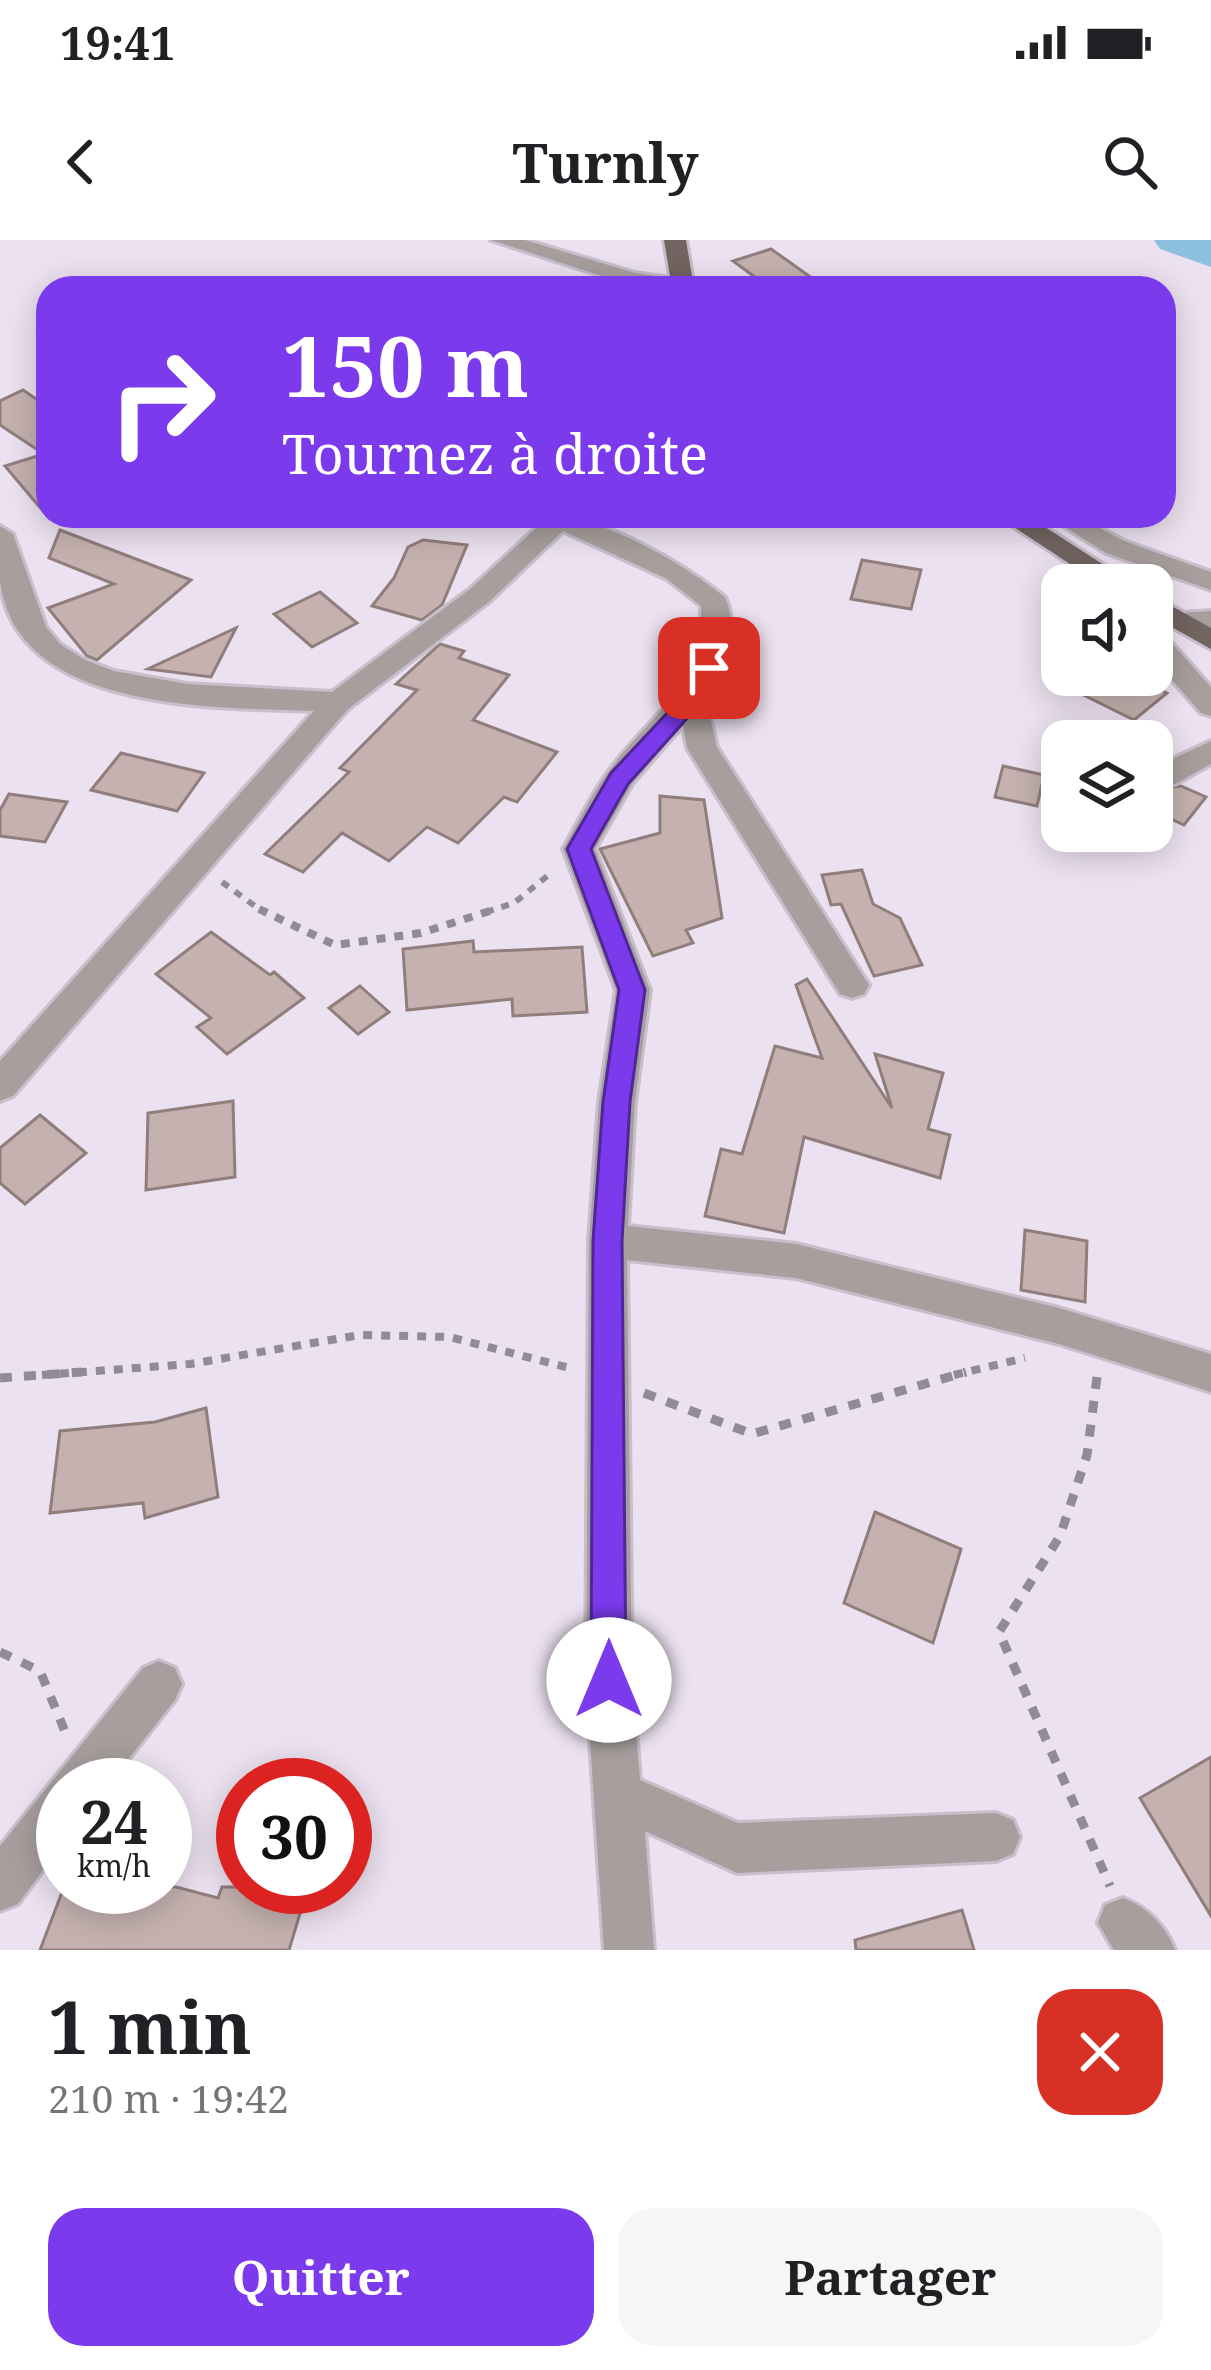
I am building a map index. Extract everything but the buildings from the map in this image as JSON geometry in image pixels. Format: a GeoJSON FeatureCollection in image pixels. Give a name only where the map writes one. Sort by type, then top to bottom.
{"type":"FeatureCollection","features":[{"type":"Feature","properties":{"kind":"main road"},"geometry":{"type":"LineString","coordinates":[[675,240],[679,276]]}},
{"type":"Feature","properties":{"kind":"main road"},"geometry":{"type":"LineString","coordinates":[[1029,528],[1087,564]]}},
{"type":"Feature","properties":{"kind":"main road"},"geometry":{"type":"LineString","coordinates":[[1196,621],[1211,640]]}},
{"type":"Feature","properties":{"kind":"street"},"geometry":{"type":"LineString","coordinates":[[502,240],[623,276]]}},
{"type":"Feature","properties":{"kind":"street"},"geometry":{"type":"LineString","coordinates":[[0,1086],[338,702],[480,595],[551,528]]}},
{"type":"Feature","properties":{"kind":"street"},"geometry":{"type":"LineString","coordinates":[[583,528],[677,573],[715,603],[719,630],[709,668],[692,700],[620,778],[579,849],[632,990],[617,1102],[608,1241],[609,1680],[629,1950]]}},
{"type":"Feature","properties":{"kind":"street"},"geometry":{"type":"LineString","coordinates":[[1079,528],[1110,549],[1150,557],[1211,582]]}},
{"type":"Feature","properties":{"kind":"street"},"geometry":{"type":"LineString","coordinates":[[0,534],[8,579],[49,651],[105,679],[210,696],[338,702]]}},
{"type":"Feature","properties":{"kind":"street"},"geometry":{"type":"LineString","coordinates":[[1173,663],[1211,706]]}},
{"type":"Feature","properties":{"kind":"street"},"geometry":{"type":"LineString","coordinates":[[692,700],[702,748],[852,985]]}},
{"type":"Feature","properties":{"kind":"street"},"geometry":{"type":"LineString","coordinates":[[1173,771],[1211,752]]}},
{"type":"Feature","properties":{"kind":"street"},"geometry":{"type":"LineString","coordinates":[[608,1241],[796,1261],[1211,1373]]}},
{"type":"Feature","properties":{"kind":"street"},"geometry":{"type":"LineString","coordinates":[[99,1758],[159,1684]]}},
{"type":"Feature","properties":{"kind":"street"},"geometry":{"type":"LineString","coordinates":[[617,1794],[737,1848],[996,1837]]}},
{"type":"Feature","properties":{"kind":"street"},"geometry":{"type":"LineString","coordinates":[[0,1886],[36,1838]]}},
{"type":"Feature","properties":{"kind":"path"},"geometry":{"type":"LineString","coordinates":[[196,863],[270,917],[335,945],[421,933],[514,903],[579,849]]}},
{"type":"Feature","properties":{"kind":"path"},"geometry":{"type":"LineString","coordinates":[[0,1378],[190,1364],[360,1335],[450,1337],[608,1378],[752,1434],[903,1387],[1036,1355]]}},
{"type":"Feature","properties":{"kind":"path"},"geometry":{"type":"LineString","coordinates":[[1102,1340],[1087,1455],[1060,1537],[999,1632],[1137,1937]]}},
{"type":"Feature","properties":{"kind":"path"},"geometry":{"type":"LineString","coordinates":[[0,1652],[40,1671],[65,1758]]}},
{"type":"Feature","properties":{"kind":"waterway"},"geometry":{"type":"LineString","coordinates":[[1176,240],[1211,254]]}},
{"type":"Feature","properties":{"kind":"route"},"geometry":{"type":"LineString","coordinates":[[609,1680],[608,1241],[617,1102],[632,990],[579,849],[620,778],[658,731],[692,700],[709,668]]}}]}
